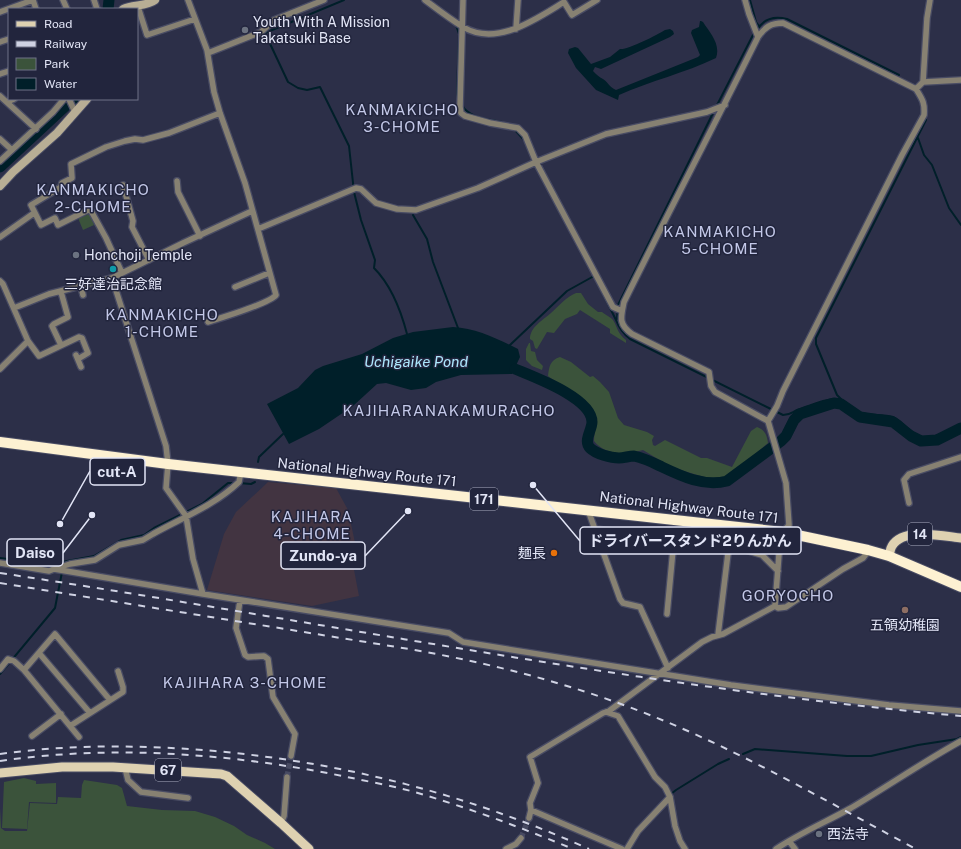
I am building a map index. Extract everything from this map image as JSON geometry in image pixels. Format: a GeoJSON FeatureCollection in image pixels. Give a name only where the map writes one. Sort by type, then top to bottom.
{"type":"FeatureCollection","features":[{"type":"Feature","properties":{"kind":"highway","name":"National Highway Route 171"},"geometry":{"type":"LineString","coordinates":[[0,442],[168,464],[238,480],[588,509],[783,532],[868,550],[889,556],[961,587]]}},
{"type":"Feature","properties":{"kind":"main road","name":"14"},"geometry":{"type":"LineString","coordinates":[[889,556],[891,547],[895,542],[915,534],[961,538]]}},
{"type":"Feature","properties":{"kind":"main road","name":"67"},"geometry":{"type":"LineString","coordinates":[[0,773],[62,767],[125,768],[213,773],[224,775],[281,823],[309,849]]}},
{"type":"Feature","properties":{"kind":"street"},"geometry":{"type":"LineString","coordinates":[[11,8],[33,0],[36,8]]}},
{"type":"Feature","properties":{"kind":"street"},"geometry":{"type":"LineString","coordinates":[[125,8],[149,3],[155,0]]}},
{"type":"Feature","properties":{"kind":"street"},"geometry":{"type":"LineString","coordinates":[[188,0],[208,52],[214,92],[245,183],[276,296],[208,322]]}},
{"type":"Feature","properties":{"kind":"street"},"geometry":{"type":"LineString","coordinates":[[208,52],[261,32],[274,20],[324,0]]}},
{"type":"Feature","properties":{"kind":"street"},"geometry":{"type":"LineString","coordinates":[[425,0],[463,27],[474,32],[486,34],[516,29],[564,2],[572,15],[597,0]]}},
{"type":"Feature","properties":{"kind":"street"},"geometry":{"type":"LineString","coordinates":[[463,0],[461,113],[465,116],[490,123],[518,128],[525,135],[536,162],[613,307],[622,311]]}},
{"type":"Feature","properties":{"kind":"street"},"geometry":{"type":"LineString","coordinates":[[516,29],[518,0]]}},
{"type":"Feature","properties":{"kind":"street"},"geometry":{"type":"LineString","coordinates":[[745,0],[758,37]]}},
{"type":"Feature","properties":{"kind":"street"},"geometry":{"type":"LineString","coordinates":[[916,89],[922,82],[926,18],[930,0]]}},
{"type":"Feature","properties":{"kind":"street"},"geometry":{"type":"LineString","coordinates":[[139,10],[147,35],[195,19]]}},
{"type":"Feature","properties":{"kind":"street"},"geometry":{"type":"LineString","coordinates":[[768,421],[777,407],[783,390],[894,169],[924,115],[923,100],[916,89],[783,23],[767,26],[758,37],[725,105],[624,302],[622,311],[622,324],[628,331],[709,372],[711,386],[714,392],[768,421],[786,483],[789,525],[783,532],[780,541],[774,606]]}},
{"type":"Feature","properties":{"kind":"street"},"geometry":{"type":"LineString","coordinates":[[922,82],[961,80]]}},
{"type":"Feature","properties":{"kind":"street"},"geometry":{"type":"LineString","coordinates":[[0,96],[36,129]]}},
{"type":"Feature","properties":{"kind":"street"},"geometry":{"type":"LineString","coordinates":[[7,102],[12,100]]}},
{"type":"Feature","properties":{"kind":"street"},"geometry":{"type":"LineString","coordinates":[[0,161],[36,129],[63,100]]}},
{"type":"Feature","properties":{"kind":"street"},"geometry":{"type":"LineString","coordinates":[[69,100],[75,112]]}},
{"type":"Feature","properties":{"kind":"street"},"geometry":{"type":"LineString","coordinates":[[0,186],[13,172],[57,133],[87,100]]}},
{"type":"Feature","properties":{"kind":"street"},"geometry":{"type":"LineString","coordinates":[[258,229],[356,188],[361,189],[376,203],[397,208],[416,210],[478,188],[536,162],[606,134],[707,112],[725,105]]}},
{"type":"Feature","properties":{"kind":"street"},"geometry":{"type":"LineString","coordinates":[[122,273],[106,238],[90,209],[58,225],[55,218],[41,225],[31,205],[61,187],[62,184],[72,178],[71,164],[79,159],[106,147],[125,141],[135,139],[143,140],[169,133],[220,113]]}},
{"type":"Feature","properties":{"kind":"street"},"geometry":{"type":"LineString","coordinates":[[0,139],[12,150]]}},
{"type":"Feature","properties":{"kind":"street"},"geometry":{"type":"LineString","coordinates":[[177,181],[178,192],[200,236]]}},
{"type":"Feature","properties":{"kind":"street"},"geometry":{"type":"LineString","coordinates":[[123,185],[133,221],[132,227],[149,260]]}},
{"type":"Feature","properties":{"kind":"street"},"geometry":{"type":"LineString","coordinates":[[14,308],[35,299],[112,278],[252,211]]}},
{"type":"Feature","properties":{"kind":"street"},"geometry":{"type":"LineString","coordinates":[[0,237],[34,213]]}},
{"type":"Feature","properties":{"kind":"street"},"geometry":{"type":"LineString","coordinates":[[234,287],[269,273]]}},
{"type":"Feature","properties":{"kind":"street"},"geometry":{"type":"LineString","coordinates":[[112,278],[166,446],[168,464],[166,488],[186,516],[193,560],[203,594]]}},
{"type":"Feature","properties":{"kind":"street"},"geometry":{"type":"LineString","coordinates":[[0,281],[3,284],[28,341],[39,356],[79,337],[82,338],[88,353],[77,357],[81,367]]}},
{"type":"Feature","properties":{"kind":"street"},"geometry":{"type":"LineString","coordinates":[[81,287],[83,295]]}},
{"type":"Feature","properties":{"kind":"street"},"geometry":{"type":"LineString","coordinates":[[60,292],[68,317],[52,326],[61,345]]}},
{"type":"Feature","properties":{"kind":"street"},"geometry":{"type":"LineString","coordinates":[[0,369],[28,341]]}},
{"type":"Feature","properties":{"kind":"street"},"geometry":{"type":"LineString","coordinates":[[909,503],[904,480],[909,474],[961,457]]}},
{"type":"Feature","properties":{"kind":"street"},"geometry":{"type":"LineString","coordinates":[[0,563],[49,571],[95,560],[119,545],[146,539],[203,508],[238,480]]}},
{"type":"Feature","properties":{"kind":"street"},"geometry":{"type":"LineString","coordinates":[[588,509],[620,599],[623,603],[640,607],[668,668]]}},
{"type":"Feature","properties":{"kind":"street"},"geometry":{"type":"LineString","coordinates":[[595,529],[729,545],[762,555],[778,571]]}},
{"type":"Feature","properties":{"kind":"street"},"geometry":{"type":"LineString","coordinates":[[667,614],[674,539]]}},
{"type":"Feature","properties":{"kind":"street"},"geometry":{"type":"LineString","coordinates":[[718,636],[729,545]]}},
{"type":"Feature","properties":{"kind":"street"},"geometry":{"type":"LineString","coordinates":[[529,818],[531,810],[530,802],[538,780],[530,757],[602,712],[606,712],[702,642],[722,634],[774,606],[778,608],[786,607],[843,569],[863,558],[868,550]]}},
{"type":"Feature","properties":{"kind":"street"},"geometry":{"type":"LineString","coordinates":[[61,568],[203,594],[449,633],[463,642],[658,674],[738,686],[889,705],[961,711]]}},
{"type":"Feature","properties":{"kind":"street"},"geometry":{"type":"LineString","coordinates":[[240,600],[236,628],[237,635],[245,655],[248,657],[264,656],[268,659],[273,697],[295,734],[291,756]]}},
{"type":"Feature","properties":{"kind":"street"},"geometry":{"type":"LineString","coordinates":[[24,670],[55,634],[110,700]]}},
{"type":"Feature","properties":{"kind":"street"},"geometry":{"type":"LineString","coordinates":[[39,653],[90,713]]}},
{"type":"Feature","properties":{"kind":"street"},"geometry":{"type":"LineString","coordinates":[[0,669],[8,659],[13,660],[24,670],[79,737]]}},
{"type":"Feature","properties":{"kind":"street"},"geometry":{"type":"LineString","coordinates":[[70,726],[122,692],[123,687],[118,671]]}},
{"type":"Feature","properties":{"kind":"street"},"geometry":{"type":"LineString","coordinates":[[606,712],[618,716],[655,777],[665,787],[670,797],[675,826],[680,841],[685,849]]}},
{"type":"Feature","properties":{"kind":"street"},"geometry":{"type":"LineString","coordinates":[[32,736],[61,714]]}},
{"type":"Feature","properties":{"kind":"street"},"geometry":{"type":"LineString","coordinates":[[776,849],[850,808],[961,741]]}},
{"type":"Feature","properties":{"kind":"street"},"geometry":{"type":"LineString","coordinates":[[125,768],[128,780],[141,792],[188,798]]}},
{"type":"Feature","properties":{"kind":"street"},"geometry":{"type":"LineString","coordinates":[[281,823],[284,816],[287,777]]}},
{"type":"Feature","properties":{"kind":"street"},"geometry":{"type":"LineString","coordinates":[[627,849],[638,831],[670,797]]}},
{"type":"Feature","properties":{"kind":"street"},"geometry":{"type":"LineString","coordinates":[[531,810],[622,849]]}},
{"type":"Feature","properties":{"kind":"street"},"geometry":{"type":"LineString","coordinates":[[506,849],[516,844],[521,838]]}},
{"type":"Feature","properties":{"kind":"street"},"geometry":{"type":"LineString","coordinates":[[789,841],[795,849]]}},
{"type":"Feature","properties":{"kind":"shaded area"},"geometry":{"type":"Polygon","coordinates":[[[268,482],[336,488],[348,510],[357,552],[351,554],[359,596],[312,606],[207,590],[224,534],[236,512],[268,482]]]}},
{"type":"Feature","properties":{"kind":"green space"},"geometry":{"type":"Polygon","coordinates":[[[90,214],[94,225],[83,230],[78,218],[90,214]]]}},
{"type":"Feature","properties":{"kind":"green space"},"geometry":{"type":"Polygon","coordinates":[[[576,293],[581,293],[588,304],[598,312],[602,312],[612,319],[619,333],[626,340],[626,343],[610,333],[610,329],[580,310],[577,314],[565,319],[554,333],[547,332],[537,349],[535,348],[533,341],[530,339],[532,331],[566,299],[576,293]]]}},
{"type":"Feature","properties":{"kind":"green space"},"geometry":{"type":"Polygon","coordinates":[[[529,343],[531,351],[535,352],[537,360],[543,366],[542,370],[532,366],[526,360],[526,349],[529,343]]]}},
{"type":"Feature","properties":{"kind":"green space"},"geometry":{"type":"Polygon","coordinates":[[[560,357],[571,362],[590,377],[593,376],[600,382],[609,392],[618,418],[624,425],[647,432],[654,436],[652,440],[653,445],[655,446],[665,440],[701,458],[707,458],[732,467],[751,431],[757,427],[765,433],[768,443],[729,476],[723,479],[708,478],[671,467],[643,450],[630,453],[611,452],[599,446],[594,441],[595,422],[593,413],[589,406],[578,394],[548,376],[552,362],[560,357]]]}},
{"type":"Feature","properties":{"kind":"green space"},"geometry":{"type":"Polygon","coordinates":[[[24,778],[36,781],[36,784],[56,783],[56,803],[29,802],[27,829],[2,828],[4,782],[24,778]]]}},
{"type":"Feature","properties":{"kind":"green space"},"geometry":{"type":"Polygon","coordinates":[[[84,780],[117,785],[122,788],[127,806],[162,810],[195,811],[215,817],[234,826],[247,835],[275,849],[0,849],[0,808],[1,828],[5,831],[27,831],[30,803],[57,804],[58,797],[81,798],[84,780]]]}},
{"type":"Feature","properties":{"kind":"water"},"geometry":{"type":"Polygon","coordinates":[[[700,21],[703,22],[716,43],[716,58],[619,95],[618,100],[596,90],[576,68],[568,53],[569,49],[575,47],[578,48],[591,64],[610,57],[620,49],[636,45],[665,30],[670,29],[673,31],[674,34],[670,37],[601,69],[595,67],[593,71],[616,90],[698,57],[700,55],[691,33],[692,30],[699,27],[700,21]]]}},
{"type":"Feature","properties":{"kind":"water","name":"Uchigaike Pond"},"geometry":{"type":"Polygon","coordinates":[[[453,327],[470,329],[495,338],[518,349],[520,357],[512,374],[461,375],[436,382],[426,388],[411,390],[386,383],[377,384],[353,406],[319,429],[289,444],[267,404],[298,388],[315,370],[323,366],[362,354],[393,338],[413,332],[453,327]]]}},
{"type":"Feature","properties":{"kind":"waterway"},"geometry":{"type":"LineString","coordinates":[[108,8],[109,0]]}},
{"type":"Feature","properties":{"kind":"waterway"},"geometry":{"type":"LineString","coordinates":[[344,0],[265,33],[288,82],[298,88],[307,90],[320,87],[349,146],[354,192],[361,220],[375,260],[374,268],[385,282],[395,299],[407,334]]}},
{"type":"Feature","properties":{"kind":"waterway"},"geometry":{"type":"LineString","coordinates":[[750,0],[756,22],[759,26]]}},
{"type":"Feature","properties":{"kind":"waterway"},"geometry":{"type":"LineString","coordinates":[[757,30],[766,20],[774,18],[787,19],[899,75]]}},
{"type":"Feature","properties":{"kind":"waterway"},"geometry":{"type":"LineString","coordinates":[[456,25],[459,34],[458,98]]}},
{"type":"Feature","properties":{"kind":"waterway"},"geometry":{"type":"LineString","coordinates":[[716,107],[754,33]]}},
{"type":"Feature","properties":{"kind":"waterway"},"geometry":{"type":"LineString","coordinates":[[0,167],[72,100]]}},
{"type":"Feature","properties":{"kind":"waterway"},"geometry":{"type":"LineString","coordinates":[[462,105],[469,113],[485,119],[502,122]]}},
{"type":"Feature","properties":{"kind":"waterway"},"geometry":{"type":"LineString","coordinates":[[617,319],[618,305],[714,111]]}},
{"type":"Feature","properties":{"kind":"waterway"},"geometry":{"type":"LineString","coordinates":[[841,399],[837,395],[816,344],[816,338],[926,120]]}},
{"type":"Feature","properties":{"kind":"waterway"},"geometry":{"type":"LineString","coordinates":[[514,129],[525,141]]}},
{"type":"Feature","properties":{"kind":"waterway"},"geometry":{"type":"LineString","coordinates":[[918,138],[924,155],[932,165],[949,208],[961,225]]}},
{"type":"Feature","properties":{"kind":"waterway"},"geometry":{"type":"LineString","coordinates":[[536,167],[544,182]]}},
{"type":"Feature","properties":{"kind":"waterway"},"geometry":{"type":"LineString","coordinates":[[413,215],[427,239],[433,262],[458,328]]}},
{"type":"Feature","properties":{"kind":"waterway"},"geometry":{"type":"LineString","coordinates":[[510,345],[567,291],[594,276],[620,328],[630,339],[783,415],[822,401],[839,399],[843,400],[859,412],[893,417],[912,432],[921,436],[932,437],[944,433],[961,424]]}},
{"type":"Feature","properties":{"kind":"waterway"},"geometry":{"type":"LineString","coordinates":[[515,369],[548,383],[573,397],[583,405],[589,413],[592,422],[587,442],[593,450],[600,454],[612,457],[621,458],[634,456],[684,477],[701,482],[709,483],[727,481],[781,441],[786,436],[794,420],[800,414],[834,403],[841,404],[860,417],[893,422],[911,436],[921,441],[937,440],[961,428]]}},
{"type":"Feature","properties":{"kind":"waterway"},"geometry":{"type":"LineString","coordinates":[[258,462],[259,457],[283,434]]}},
{"type":"Feature","properties":{"kind":"waterway"},"geometry":{"type":"LineString","coordinates":[[239,483],[251,484],[255,482]]}},
{"type":"Feature","properties":{"kind":"waterway"},"geometry":{"type":"LineString","coordinates":[[0,558],[52,565],[94,556],[121,540],[144,535],[154,528],[202,504],[228,483],[235,483]]}},
{"type":"Feature","properties":{"kind":"waterway"},"geometry":{"type":"LineString","coordinates":[[0,674],[55,608],[62,572]]}},
{"type":"Feature","properties":{"kind":"waterway"},"geometry":{"type":"LineString","coordinates":[[743,754],[755,749],[847,756],[871,756],[961,737]]}},
{"type":"Feature","properties":{"kind":"waterway"},"geometry":{"type":"LineString","coordinates":[[671,794],[718,764],[729,759]]}},
{"type":"Feature","properties":{"kind":"tunnel"},"geometry":{"type":"LineString","coordinates":[[287,777],[291,756]]}},
{"type":"Feature","properties":{"kind":"tunnel"},"geometry":{"type":"LineString","coordinates":[[521,838],[529,818]]}},
{"type":"Feature","properties":{"kind":"railway"},"geometry":{"type":"LineString","coordinates":[[0,573],[599,671],[840,703],[961,716]]}},
{"type":"Feature","properties":{"kind":"railway"},"geometry":{"type":"LineString","coordinates":[[0,583],[409,649],[493,666],[548,680],[629,707],[703,738],[775,773],[916,849]]}},
{"type":"Feature","properties":{"kind":"railway"},"geometry":{"type":"LineString","coordinates":[[0,754],[54,748],[108,746],[215,751],[264,756],[359,773],[452,797],[544,830],[589,849]]}},
{"type":"Feature","properties":{"kind":"railway"},"geometry":{"type":"LineString","coordinates":[[0,761],[87,753],[132,753],[176,754],[265,763],[352,778],[411,791],[493,818],[573,849]]}},
{"type":"Feature","properties":{"kind":"place","name":"Youth With A Mission Takatsuki Base"},"geometry":{"type":"Point","coordinates":[245,30]}},
{"type":"Feature","properties":{"kind":"place","name":"Honchoji Temple"},"geometry":{"type":"Point","coordinates":[76,255]}},
{"type":"Feature","properties":{"kind":"place","name":"三好達治記念館"},"geometry":{"type":"Point","coordinates":[113,269]}},
{"type":"Feature","properties":{"kind":"place","name":"ドライバースタンド2りんかん"},"geometry":{"type":"Point","coordinates":[533,485]}},
{"type":"Feature","properties":{"kind":"place","name":"Zundo-ya"},"geometry":{"type":"Point","coordinates":[408,511]}},
{"type":"Feature","properties":{"kind":"place","name":"Daiso"},"geometry":{"type":"Point","coordinates":[92,515]}},
{"type":"Feature","properties":{"kind":"place","name":"cut-A"},"geometry":{"type":"Point","coordinates":[60,524]}},
{"type":"Feature","properties":{"kind":"place","name":"麺長"},"geometry":{"type":"Point","coordinates":[554,553]}},
{"type":"Feature","properties":{"kind":"place","name":"五領幼稚園"},"geometry":{"type":"Point","coordinates":[905,610]}},
{"type":"Feature","properties":{"kind":"place","name":"西法寺"},"geometry":{"type":"Point","coordinates":[819,834]}},
{"type":"Feature","properties":{"kind":"district","name":"KANMAKICHO 3-CHOME"},"geometry":{"type":"Point","coordinates":[402,118]}},
{"type":"Feature","properties":{"kind":"district","name":"KANMAKICHO 2-CHOME"},"geometry":{"type":"Point","coordinates":[93,198]}},
{"type":"Feature","properties":{"kind":"district","name":"KANMAKICHO 5-CHOME"},"geometry":{"type":"Point","coordinates":[720,240]}},
{"type":"Feature","properties":{"kind":"district","name":"KANMAKICHO 1-CHOME"},"geometry":{"type":"Point","coordinates":[162,322]}},
{"type":"Feature","properties":{"kind":"district","name":"KAJIHARANAKAMURACHO"},"geometry":{"type":"Point","coordinates":[449,410]}},
{"type":"Feature","properties":{"kind":"district","name":"KAJIHARA 4-CHOME"},"geometry":{"type":"Point","coordinates":[312,524]}},
{"type":"Feature","properties":{"kind":"district","name":"GORYOCHO"},"geometry":{"type":"Point","coordinates":[788,595]}},
{"type":"Feature","properties":{"kind":"district","name":"KAJIHARA 3-CHOME"},"geometry":{"type":"Point","coordinates":[245,682]}}]}
